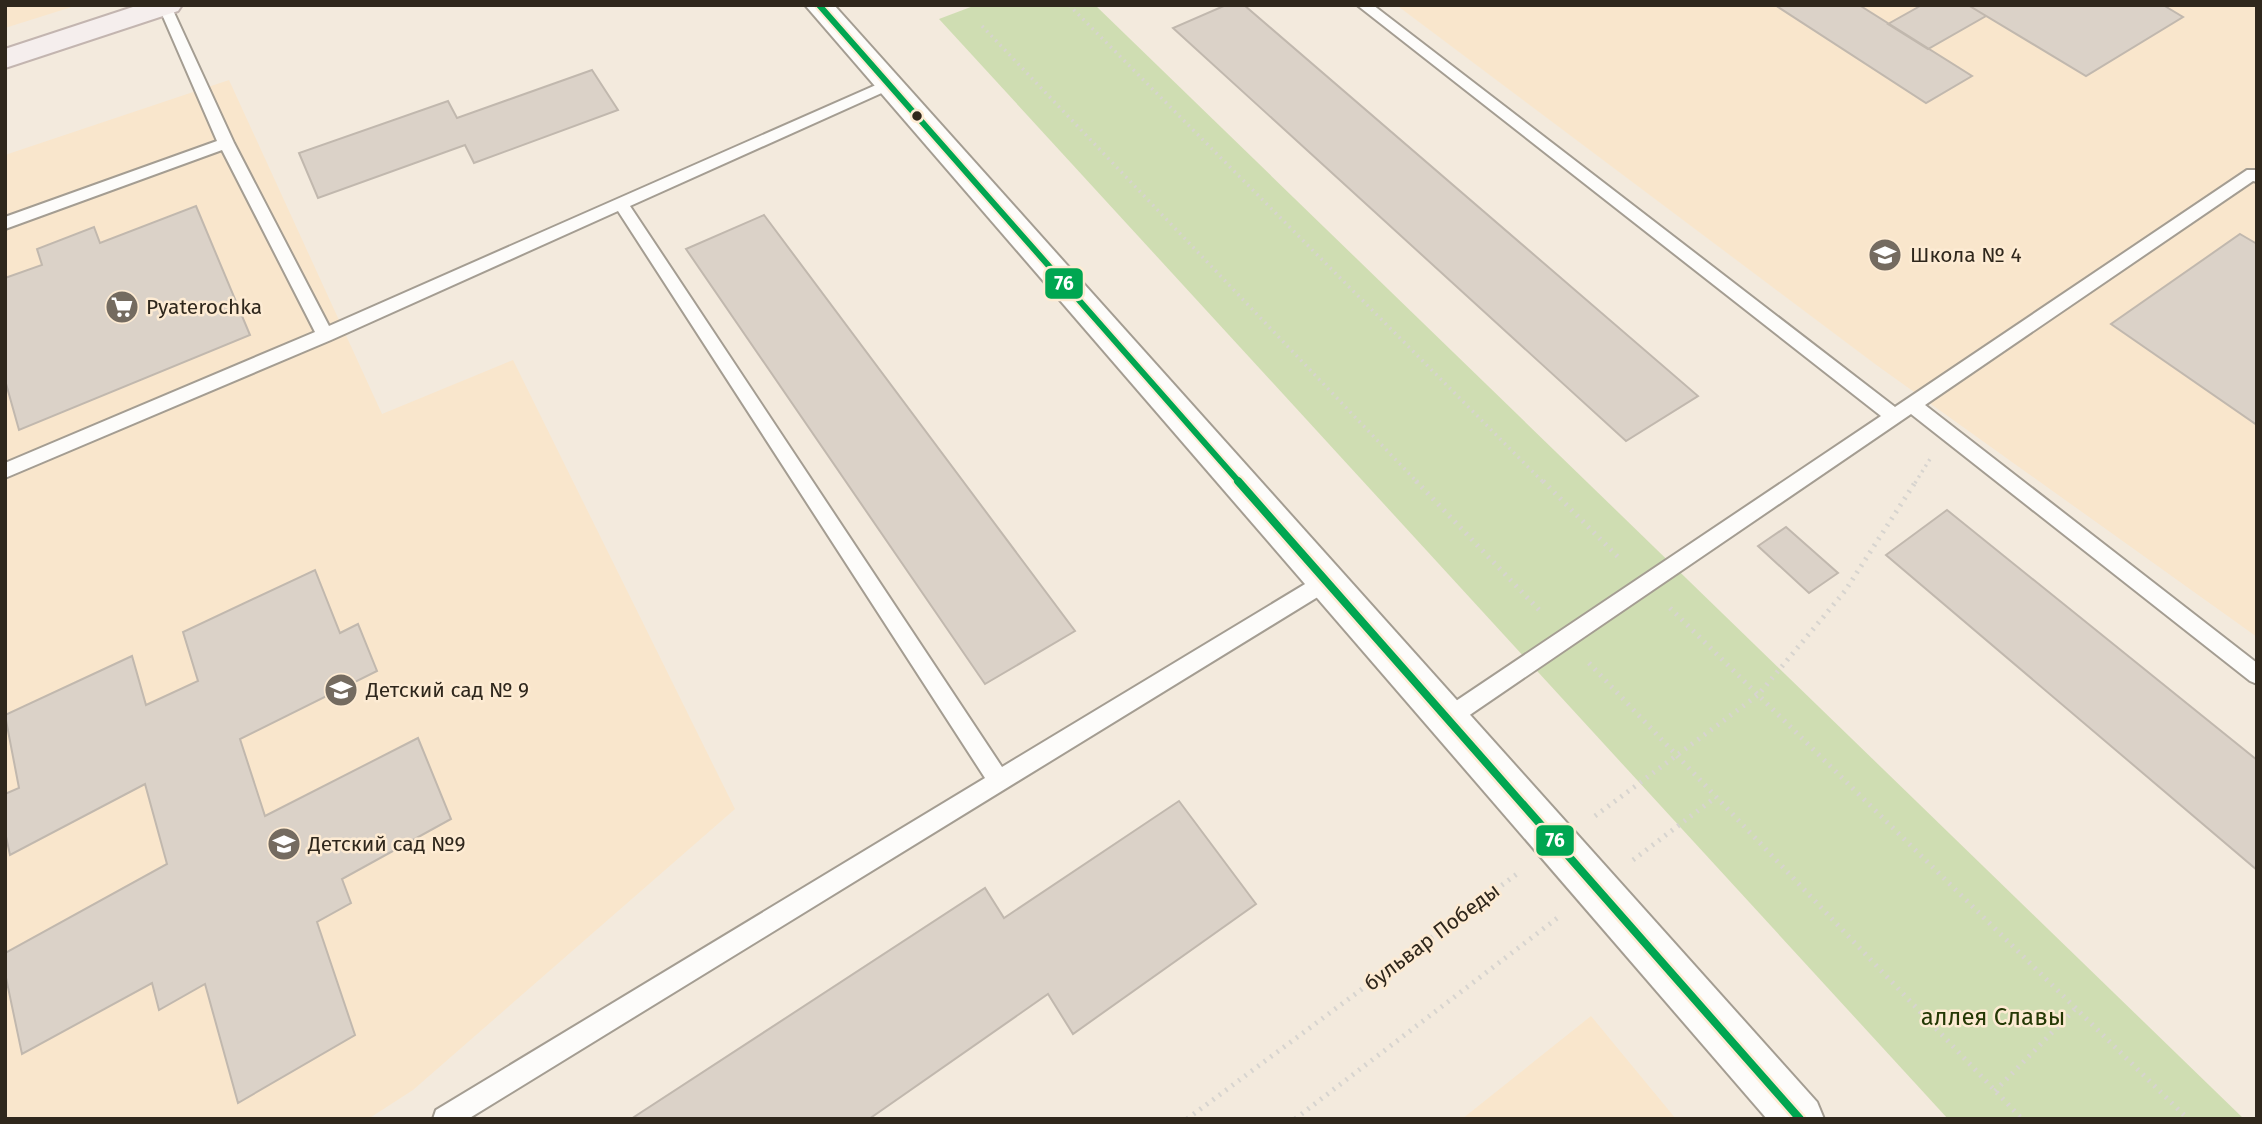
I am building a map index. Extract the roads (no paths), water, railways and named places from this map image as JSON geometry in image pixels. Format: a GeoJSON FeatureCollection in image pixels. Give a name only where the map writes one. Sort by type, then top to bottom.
{"type":"FeatureCollection","features":[{"type":"Feature","properties":{"kind":"main road"},"geometry":{"type":"LineString","coordinates":[[819,5],[1800,1119]]}},
{"type":"Feature","properties":{"kind":"main road"},"geometry":{"type":"LineString","coordinates":[[5,58],[166,6]]}},
{"type":"Feature","properties":{"kind":"lane"},"geometry":{"type":"LineString","coordinates":[[1364,5],[1894,416]]}},
{"type":"Feature","properties":{"kind":"lane"},"geometry":{"type":"LineString","coordinates":[[166,6],[226,143],[326,335]]}},
{"type":"Feature","properties":{"kind":"lane"},"geometry":{"type":"LineString","coordinates":[[5,471],[326,335],[890,84]]}},
{"type":"Feature","properties":{"kind":"lane"},"geometry":{"type":"LineString","coordinates":[[5,223],[226,143]]}},
{"type":"Feature","properties":{"kind":"lane"},"geometry":{"type":"LineString","coordinates":[[1448,718],[2252,174],[2257,177]]}},
{"type":"Feature","properties":{"kind":"lane"},"geometry":{"type":"LineString","coordinates":[[621,204],[999,781]]}},
{"type":"Feature","properties":{"kind":"lane"},"geometry":{"type":"LineString","coordinates":[[1911,404],[2257,675]]}},
{"type":"Feature","properties":{"kind":"lane"},"geometry":{"type":"LineString","coordinates":[[445,1119],[1328,582]]}},
{"type":"Feature","properties":{"kind":"place","name":"Школа № 4"},"geometry":{"type":"Point","coordinates":[1885,255]}},
{"type":"Feature","properties":{"kind":"place","name":"Pyaterochka"},"geometry":{"type":"Point","coordinates":[122,307]}},
{"type":"Feature","properties":{"kind":"place","name":"Детский сад № 9"},"geometry":{"type":"Point","coordinates":[341,690]}},
{"type":"Feature","properties":{"kind":"place","name":"Детский сад №9"},"geometry":{"type":"Point","coordinates":[284,844]}},
{"type":"Feature","properties":{"kind":"park label","name":"аллея Славы"},"geometry":{"type":"Point","coordinates":[1993,1017]}}]}
